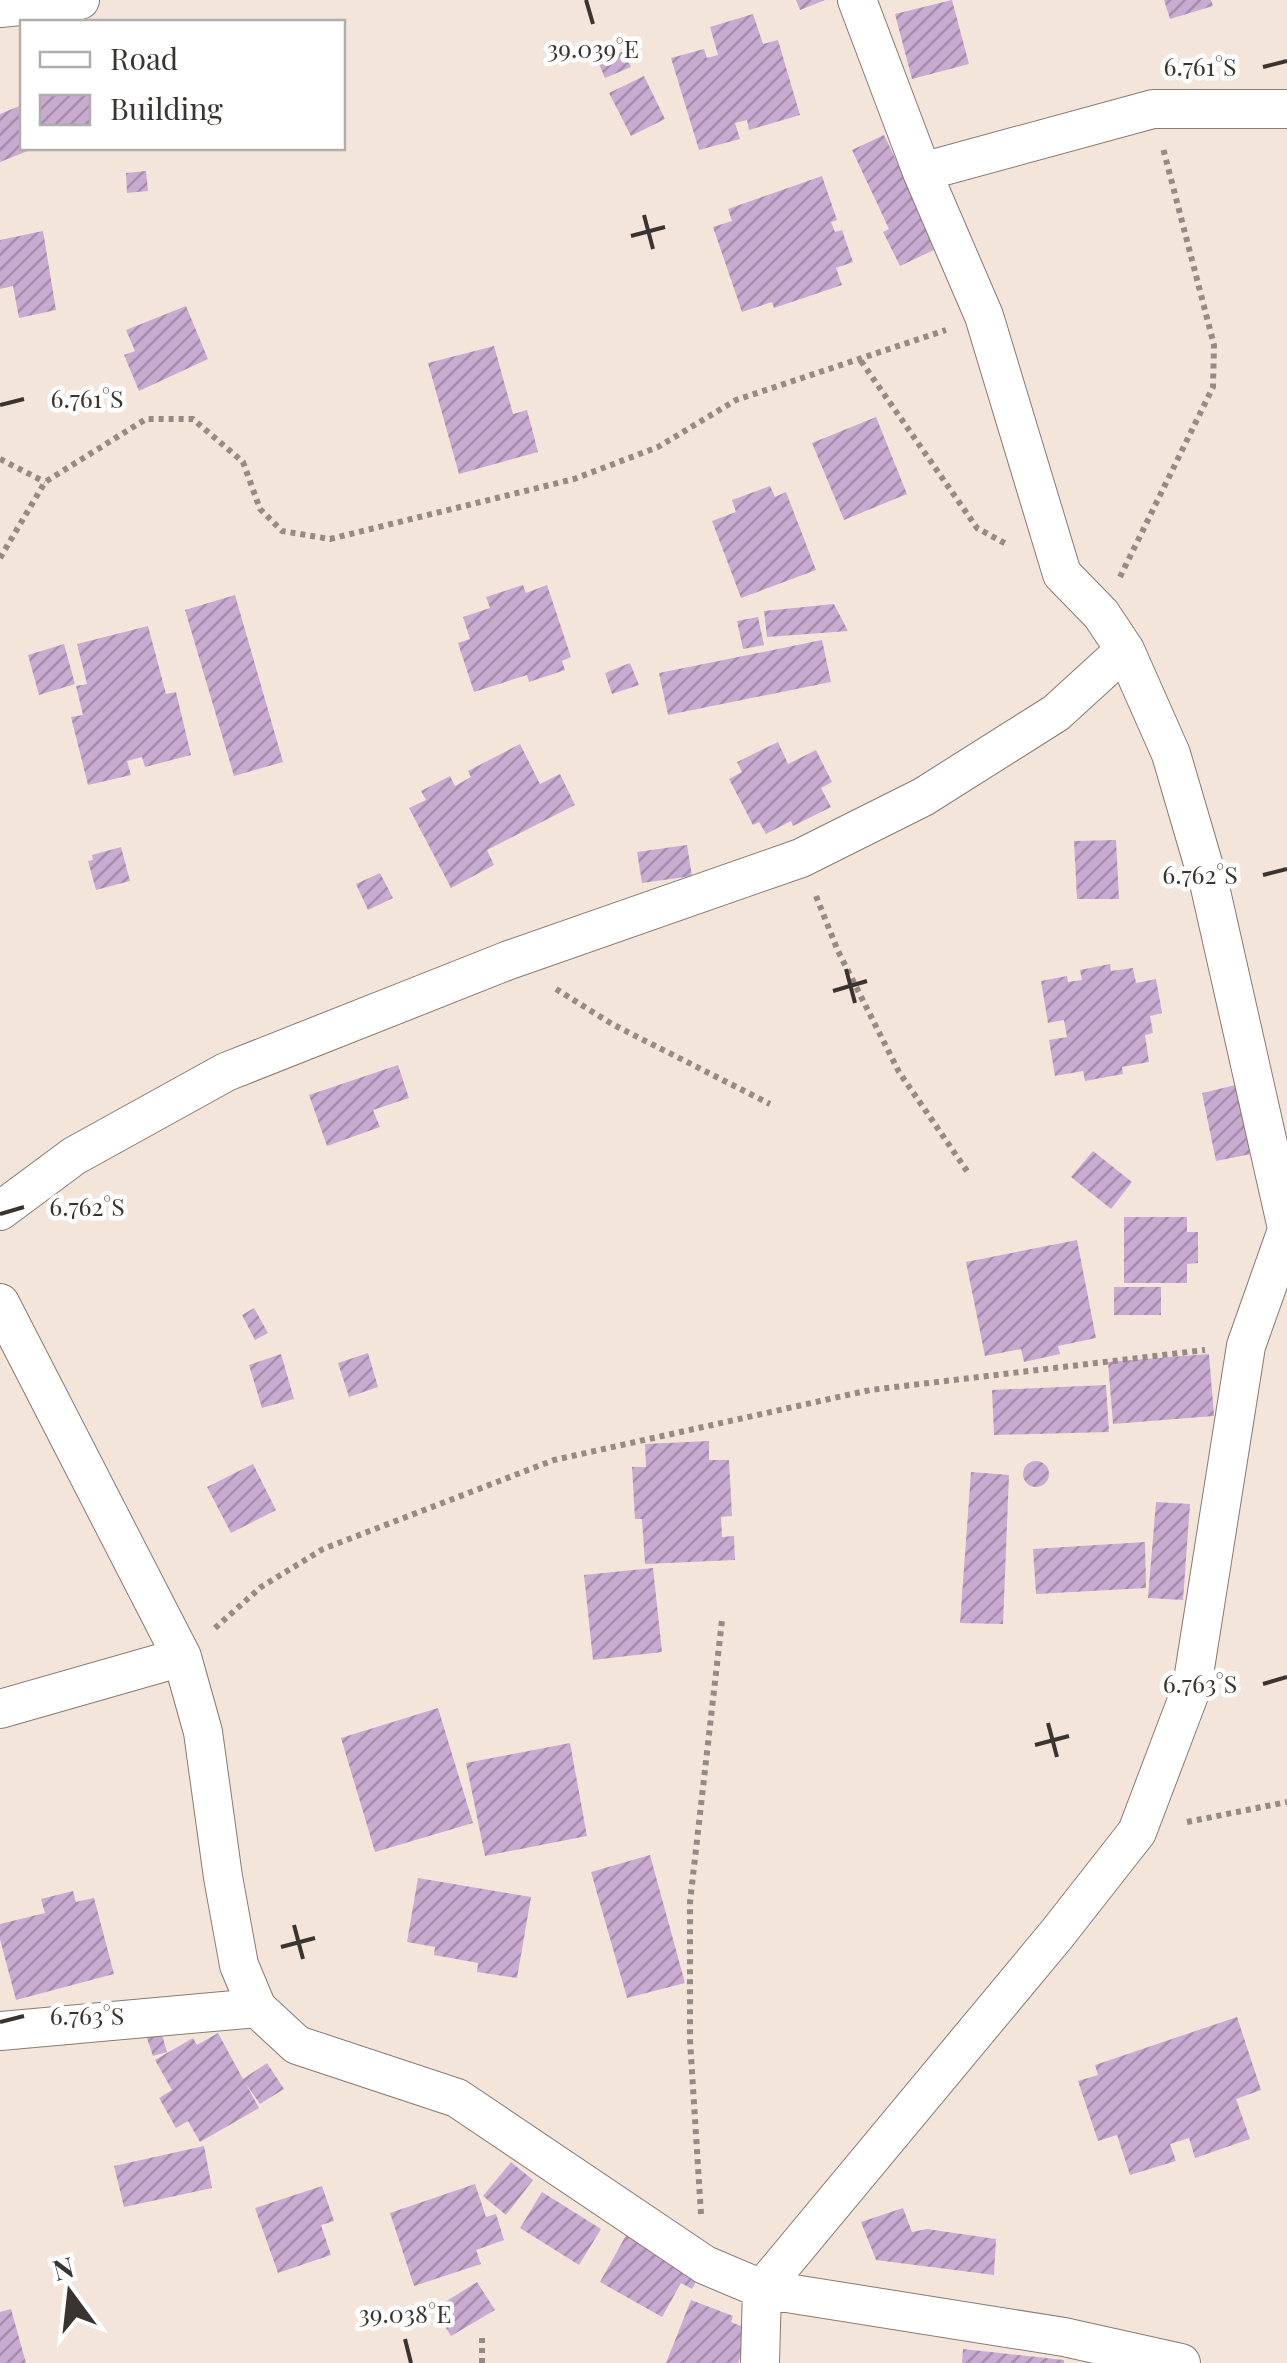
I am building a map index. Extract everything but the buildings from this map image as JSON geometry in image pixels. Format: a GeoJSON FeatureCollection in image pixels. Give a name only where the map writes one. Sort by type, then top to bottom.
{"type":"FeatureCollection","features":[{"type":"Feature","properties":{"kind":"street"},"geometry":{"type":"LineString","coordinates":[[0,8],[80,0]]}},
{"type":"Feature","properties":{"kind":"street"},"geometry":{"type":"LineString","coordinates":[[760,2363],[762,2290],[1137,1832],[1192,1687],[1246,1346],[1287,1229],[1210,887],[1171,754],[1125,650],[1101,614],[1062,574],[984,316],[922,172],[857,0]]}},
{"type":"Feature","properties":{"kind":"street"},"geometry":{"type":"LineString","coordinates":[[922,172],[1153,110],[1287,109]]}},
{"type":"Feature","properties":{"kind":"street"},"geometry":{"type":"LineString","coordinates":[[0,1211],[74,1156],[226,1072],[508,960],[800,858],[923,798],[1056,713],[1125,650]]}},
{"type":"Feature","properties":{"kind":"street"},"geometry":{"type":"LineString","coordinates":[[0,1302],[182,1658],[203,1732],[239,1965],[257,2008],[297,2045],[457,2098],[705,2265],[762,2290],[1064,2337],[1180,2363]]}},
{"type":"Feature","properties":{"kind":"street"},"geometry":{"type":"LineString","coordinates":[[0,1710],[182,1658]]}},
{"type":"Feature","properties":{"kind":"street"},"geometry":{"type":"LineString","coordinates":[[0,2031],[257,2008]]}},
{"type":"Feature","properties":{"kind":"path"},"geometry":{"type":"LineString","coordinates":[[1101,614],[1212,387],[1214,345],[1153,110]]}},
{"type":"Feature","properties":{"kind":"path"},"geometry":{"type":"LineString","coordinates":[[0,558],[45,482],[146,419],[192,419],[243,462],[260,510],[282,531],[330,539],[574,479],[658,446],[736,400],[984,316]]}},
{"type":"Feature","properties":{"kind":"path"},"geometry":{"type":"LineString","coordinates":[[861,360],[977,528],[1062,574]]}},
{"type":"Feature","properties":{"kind":"path"},"geometry":{"type":"LineString","coordinates":[[0,459],[45,482]]}},
{"type":"Feature","properties":{"kind":"path"},"geometry":{"type":"LineString","coordinates":[[800,858],[838,950],[899,1072],[967,1171]]}},
{"type":"Feature","properties":{"kind":"path"},"geometry":{"type":"LineString","coordinates":[[508,960],[612,1024],[770,1104]]}},
{"type":"Feature","properties":{"kind":"path"},"geometry":{"type":"LineString","coordinates":[[182,1658],[261,1587],[323,1549],[554,1460],[870,1390],[1246,1346]]}},
{"type":"Feature","properties":{"kind":"path"},"geometry":{"type":"LineString","coordinates":[[705,2265],[690,2040],[690,1902],[722,1620]]}},
{"type":"Feature","properties":{"kind":"path"},"geometry":{"type":"LineString","coordinates":[[1137,1832],[1287,1802]]}},
{"type":"Feature","properties":{"kind":"path"},"geometry":{"type":"LineString","coordinates":[[482,2334],[482,2363]]}}]}
